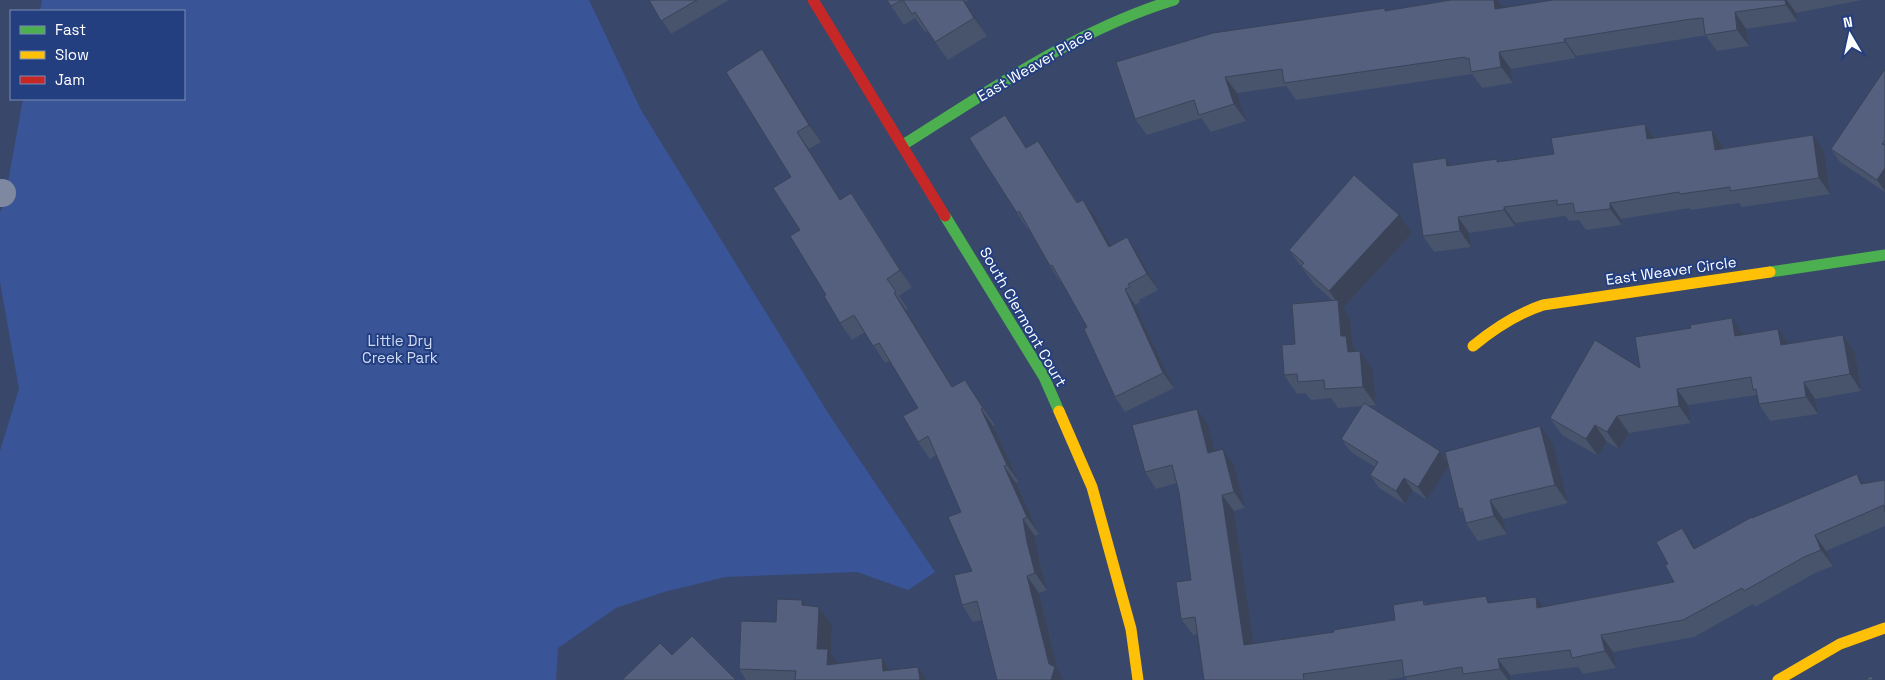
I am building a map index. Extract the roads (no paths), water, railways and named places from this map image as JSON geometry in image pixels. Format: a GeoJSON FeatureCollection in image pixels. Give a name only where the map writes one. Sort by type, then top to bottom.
{"type":"FeatureCollection","features":[{"type":"Feature","properties":{"kind":"street","name":"South Clermont Court"},"geometry":{"type":"LineString","coordinates":[[813,0],[1048,385],[1092,487],[1131,629],[1138,680]]}},
{"type":"Feature","properties":{"kind":"street","name":"East Weaver Place"},"geometry":{"type":"LineString","coordinates":[[903,145],[1064,45],[1128,15],[1174,0]]}},
{"type":"Feature","properties":{"kind":"street","name":"East Weaver Circle"},"geometry":{"type":"LineString","coordinates":[[1473,346],[1505,321],[1522,312],[1543,305],[1885,255]]}},
{"type":"Feature","properties":{"kind":"street"},"geometry":{"type":"LineString","coordinates":[[1778,680],[1840,644],[1885,628]]}},
{"type":"Feature","properties":{"kind":"park label","name":"Little Dry Creek Park"},"geometry":{"type":"Point","coordinates":[400,350]}}]}
